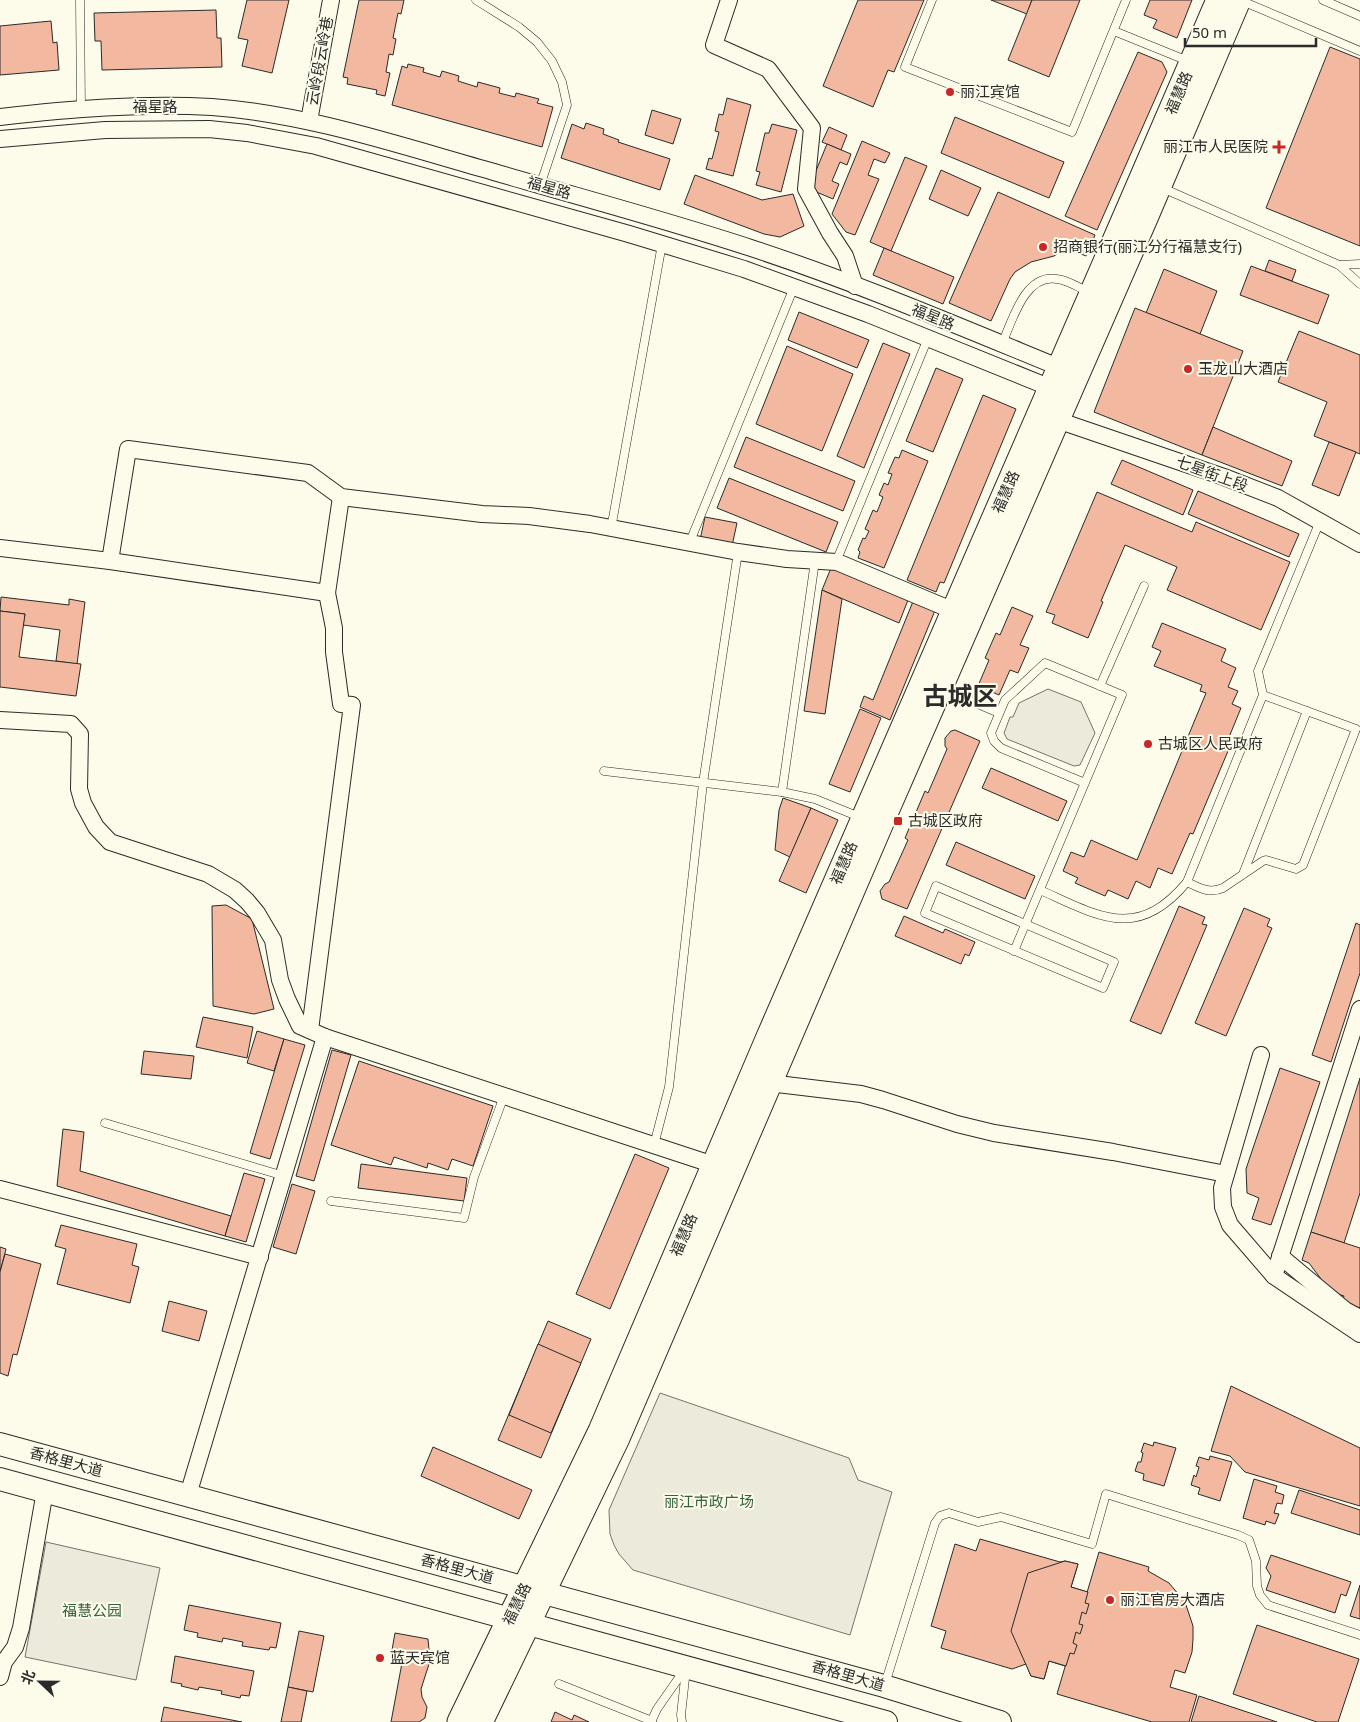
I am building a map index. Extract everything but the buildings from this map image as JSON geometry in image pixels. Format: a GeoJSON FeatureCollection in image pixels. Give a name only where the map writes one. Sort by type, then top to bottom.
{"type":"FeatureCollection","features":[{"type":"Feature","properties":{"kind":"main road","name":"福慧路"},"geometry":{"type":"LineString","coordinates":[[460,1722],[519,1621],[617,1438],[1057,420],[1064,381],[1092,293],[1218,0]]}},
{"type":"Feature","properties":{"kind":"main road","name":"福慧路"},"geometry":{"type":"LineString","coordinates":[[534,1590],[714,1165],[954,610],[1159,186],[1238,0]]}},
{"type":"Feature","properties":{"kind":"main road","name":"香格里大道"},"geometry":{"type":"LineString","coordinates":[[0,1444],[884,1686],[1000,1722]]}},
{"type":"Feature","properties":{"kind":"main road"},"geometry":{"type":"LineString","coordinates":[[0,1479],[885,1722]]}},
{"type":"Feature","properties":{"kind":"main road","name":"福慧路"},"geometry":{"type":"LineString","coordinates":[[480,1722],[519,1621]]}},
{"type":"Feature","properties":{"kind":"street","name":"云岭段云岭巷"},"geometry":{"type":"LineString","coordinates":[[309,121],[331,0]]}},
{"type":"Feature","properties":{"kind":"street"},"geometry":{"type":"LineString","coordinates":[[728,0],[714,45],[768,69],[812,128],[806,189],[845,256],[855,286]]}},
{"type":"Feature","properties":{"kind":"street","name":"福星路"},"geometry":{"type":"LineString","coordinates":[[0,117],[81,109],[211,107],[250,111],[309,121],[353,132],[751,248],[855,286],[1002,344],[1064,381]]}},
{"type":"Feature","properties":{"kind":"street","name":"福星路"},"geometry":{"type":"LineString","coordinates":[[0,139],[62,133],[209,129],[275,138],[347,154],[744,269],[928,338],[1064,381]]}},
{"type":"Feature","properties":{"kind":"street","name":"七星街上段"},"geometry":{"type":"LineString","coordinates":[[1057,420],[1278,498],[1360,544]]}},
{"type":"Feature","properties":{"kind":"street"},"geometry":{"type":"LineString","coordinates":[[110,561],[128,449],[308,473],[341,498],[482,514],[529,516],[611,528],[738,552],[786,559],[836,562],[954,610]]}},
{"type":"Feature","properties":{"kind":"street"},"geometry":{"type":"LineString","coordinates":[[310,1030],[352,705],[341,704],[334,652],[334,628],[327,593],[341,498]]}},
{"type":"Feature","properties":{"kind":"street"},"geometry":{"type":"LineString","coordinates":[[0,548],[110,561],[327,593]]}},
{"type":"Feature","properties":{"kind":"street"},"geometry":{"type":"LineString","coordinates":[[0,720],[67,723],[78,729],[80,734],[79,790],[83,803],[96,827],[110,842],[208,874],[229,886],[247,901],[261,919],[273,940],[280,980],[300,1026],[325,1037],[714,1165]]}},
{"type":"Feature","properties":{"kind":"street"},"geometry":{"type":"LineString","coordinates":[[1274,1276],[1360,1009]]}},
{"type":"Feature","properties":{"kind":"street"},"geometry":{"type":"LineString","coordinates":[[188,1495],[325,1037]]}},
{"type":"Feature","properties":{"kind":"street"},"geometry":{"type":"LineString","coordinates":[[1261,1055],[1222,1188],[1223,1207],[1226,1216],[1236,1233],[1274,1276],[1360,1334]]}},
{"type":"Feature","properties":{"kind":"street"},"geometry":{"type":"LineString","coordinates":[[769,1083],[861,1094],[957,1124],[994,1133],[1113,1152],[1226,1174]]}},
{"type":"Feature","properties":{"kind":"street"},"geometry":{"type":"LineString","coordinates":[[0,1189],[260,1257]]}},
{"type":"Feature","properties":{"kind":"street"},"geometry":{"type":"LineString","coordinates":[[1280,1256],[1345,1310],[1360,1318]]}},
{"type":"Feature","properties":{"kind":"street"},"geometry":{"type":"LineString","coordinates":[[0,1677],[4,1662],[15,1648],[21,1628],[45,1491]]}},
{"type":"Feature","properties":{"kind":"lane"},"geometry":{"type":"LineString","coordinates":[[80,0],[81,109]]}},
{"type":"Feature","properties":{"kind":"lane"},"geometry":{"type":"LineString","coordinates":[[476,0],[513,22],[537,42],[552,61],[562,82],[567,106],[540,186]]}},
{"type":"Feature","properties":{"kind":"lane"},"geometry":{"type":"LineString","coordinates":[[932,0],[905,66],[1072,132],[1126,0]]}},
{"type":"Feature","properties":{"kind":"lane"},"geometry":{"type":"LineString","coordinates":[[1238,0],[1360,51]]}},
{"type":"Feature","properties":{"kind":"lane"},"geometry":{"type":"LineString","coordinates":[[1323,0],[1360,16]]}},
{"type":"Feature","properties":{"kind":"lane"},"geometry":{"type":"LineString","coordinates":[[1114,31],[1192,62]]}},
{"type":"Feature","properties":{"kind":"lane"},"geometry":{"type":"LineString","coordinates":[[1159,186],[1339,265],[1360,284]]}},
{"type":"Feature","properties":{"kind":"lane"},"geometry":{"type":"LineString","coordinates":[[611,528],[662,244]]}},
{"type":"Feature","properties":{"kind":"lane"},"geometry":{"type":"LineString","coordinates":[[1339,265],[1360,264]]}},
{"type":"Feature","properties":{"kind":"lane"},"geometry":{"type":"LineString","coordinates":[[1002,344],[1024,296],[1038,282],[1052,278],[1059,279],[1092,293]]}},
{"type":"Feature","properties":{"kind":"lane"},"geometry":{"type":"LineString","coordinates":[[689,544],[794,288]]}},
{"type":"Feature","properties":{"kind":"lane"},"geometry":{"type":"LineString","coordinates":[[836,562],[928,338]]}},
{"type":"Feature","properties":{"kind":"lane"},"geometry":{"type":"LineString","coordinates":[[1040,890],[1102,917],[1124,919],[1142,916],[1164,904],[1186,882],[1262,695],[1258,671],[1320,521]]}},
{"type":"Feature","properties":{"kind":"lane"},"geometry":{"type":"LineString","coordinates":[[654,1145],[669,1087],[703,783],[738,552]]}},
{"type":"Feature","properties":{"kind":"lane"},"geometry":{"type":"LineString","coordinates":[[782,792],[815,561]]}},
{"type":"Feature","properties":{"kind":"lane"},"geometry":{"type":"LineString","coordinates":[[1100,686],[1144,586]]}},
{"type":"Feature","properties":{"kind":"lane"},"geometry":{"type":"LineString","coordinates":[[1014,951],[1026,924],[1122,695],[1045,663],[1005,700],[991,733],[997,745],[1085,783]]}},
{"type":"Feature","properties":{"kind":"lane"},"geometry":{"type":"LineString","coordinates":[[940,687],[999,713]]}},
{"type":"Feature","properties":{"kind":"lane"},"geometry":{"type":"LineString","coordinates":[[1186,882],[1207,891],[1216,891],[1266,860],[1296,869],[1303,865],[1356,729],[1262,695]]}},
{"type":"Feature","properties":{"kind":"lane"},"geometry":{"type":"LineString","coordinates":[[1244,874],[1307,711]]}},
{"type":"Feature","properties":{"kind":"lane"},"geometry":{"type":"LineString","coordinates":[[604,771],[782,792],[815,799],[864,818]]}},
{"type":"Feature","properties":{"kind":"lane"},"geometry":{"type":"LineString","coordinates":[[936,886],[1026,924],[1114,962],[1102,988],[925,913],[936,886]]}},
{"type":"Feature","properties":{"kind":"lane"},"geometry":{"type":"LineString","coordinates":[[331,1201],[464,1218],[474,1177],[504,1096]]}},
{"type":"Feature","properties":{"kind":"lane"},"geometry":{"type":"LineString","coordinates":[[105,1123],[284,1176]]}},
{"type":"Feature","properties":{"kind":"lane"},"geometry":{"type":"LineString","coordinates":[[884,1686],[935,1523],[940,1516],[949,1513],[978,1522],[1001,1517],[1092,1544],[1106,1494],[1249,1540],[1256,1561],[1256,1586],[1268,1605],[1360,1635]]}},
{"type":"Feature","properties":{"kind":"lane"},"geometry":{"type":"LineString","coordinates":[[560,1684],[652,1721],[657,1708],[686,1667]]}},
{"type":"Feature","properties":{"kind":"lane"},"geometry":{"type":"LineString","coordinates":[[682,1722],[681,1715],[686,1667]]}},
{"type":"Feature","properties":{"kind":"green space"},"geometry":{"type":"Polygon","coordinates":[[[1048,689],[1081,702],[1095,733],[1080,765],[1074,766],[1007,739],[1004,733],[1010,717],[1013,717],[1019,703],[1048,689]]]}},
{"type":"Feature","properties":{"kind":"green space","name":"丽江市政广场"},"geometry":{"type":"Polygon","coordinates":[[[660,1393],[849,1458],[858,1480],[892,1492],[850,1635],[633,1570],[619,1554],[610,1534],[609,1510],[660,1393]]]}},
{"type":"Feature","properties":{"kind":"green space","name":"福慧公园"},"geometry":{"type":"Polygon","coordinates":[[[46,1542],[160,1568],[136,1680],[25,1657],[46,1542]]]}},
{"type":"Feature","properties":{"kind":"place","name":"丽江宾馆"},"geometry":{"type":"Point","coordinates":[950,92]}},
{"type":"Feature","properties":{"kind":"place","name":"丽江市人民医院"},"geometry":{"type":"Point","coordinates":[1279,147]}},
{"type":"Feature","properties":{"kind":"place","name":"招商银行(丽江分行福慧支行)"},"geometry":{"type":"Point","coordinates":[1043,247]}},
{"type":"Feature","properties":{"kind":"place","name":"玉龙山大酒店"},"geometry":{"type":"Point","coordinates":[1188,369]}},
{"type":"Feature","properties":{"kind":"place","name":"古城区人民政府"},"geometry":{"type":"Point","coordinates":[1148,744]}},
{"type":"Feature","properties":{"kind":"place","name":"古城区政府"},"geometry":{"type":"Point","coordinates":[898,821]}},
{"type":"Feature","properties":{"kind":"place","name":"丽江官房大酒店"},"geometry":{"type":"Point","coordinates":[1110,1600]}},
{"type":"Feature","properties":{"kind":"place","name":"蓝天宾馆"},"geometry":{"type":"Point","coordinates":[380,1658]}},
{"type":"Feature","properties":{"kind":"district","name":"古城区"},"geometry":{"type":"Point","coordinates":[960,696]}}]}
